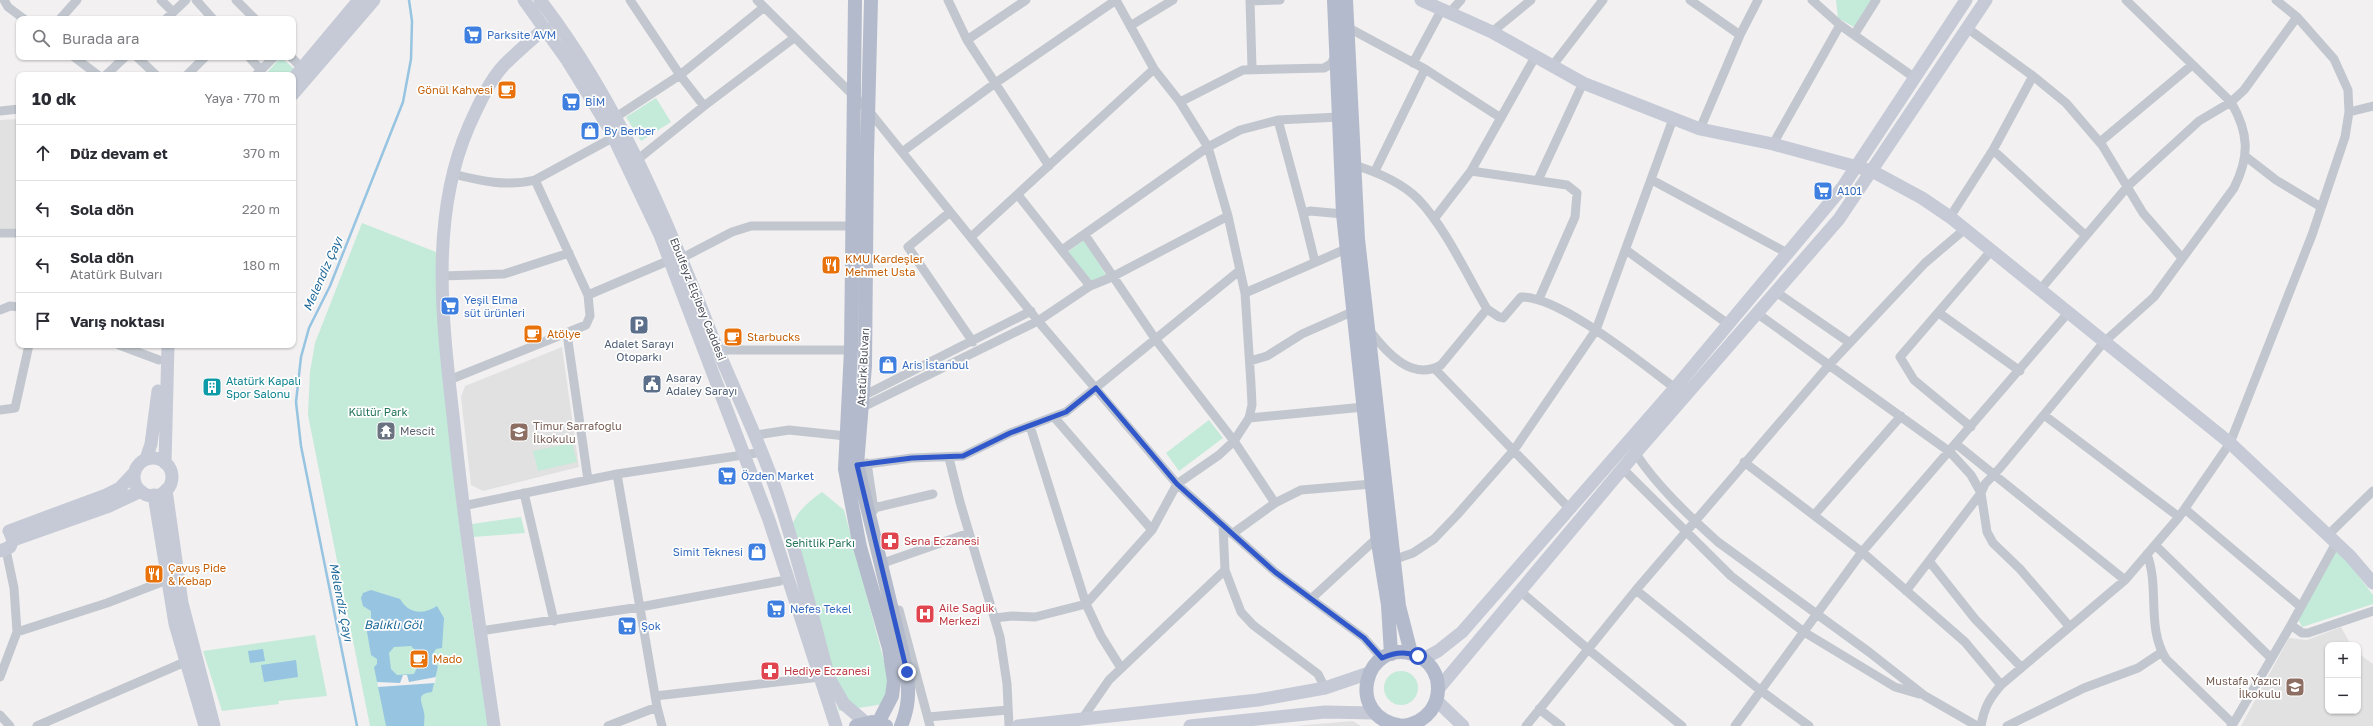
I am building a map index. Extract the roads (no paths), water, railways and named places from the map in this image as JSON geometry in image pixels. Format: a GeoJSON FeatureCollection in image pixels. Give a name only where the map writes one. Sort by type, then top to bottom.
{"type":"FeatureCollection","features":[{"type":"Feature","properties":{"kind":"main road"},"geometry":{"type":"LineString","coordinates":[[296,75],[358,0]]}},
{"type":"Feature","properties":{"kind":"main road"},"geometry":{"type":"LineString","coordinates":[[296,91],[374,0]]}},
{"type":"Feature","properties":{"kind":"main road","name":"Ebulfeyz Elçibey Caddesi"},"geometry":{"type":"LineString","coordinates":[[524,0],[567,60],[614,137],[676,259],[763,452],[780,499],[829,678],[844,704],[872,724]]}},
{"type":"Feature","properties":{"kind":"main road","name":"Ebulfeyz Elçibey Caddesi"},"geometry":{"type":"LineString","coordinates":[[540,0],[572,46],[616,117],[637,160],[676,259],[744,454],[769,520],[836,726]]}},
{"type":"Feature","properties":{"kind":"main road","name":"Atatürk Bulvarı"},"geometry":{"type":"LineString","coordinates":[[855,0],[856,96],[852,350],[846,436],[856,466],[907,672],[909,701],[901,726]]}},
{"type":"Feature","properties":{"kind":"main road","name":"Atatürk Bulvarı"},"geometry":{"type":"LineString","coordinates":[[871,0],[866,194],[865,366],[856,466],[860,548],[889,648],[894,681],[892,696],[872,724]]}},
{"type":"Feature","properties":{"kind":"main road"},"geometry":{"type":"LineString","coordinates":[[1334,0],[1336,55],[1332,71],[1339,117],[1346,248],[1369,330],[1388,562],[1387,656]]}},
{"type":"Feature","properties":{"kind":"main road"},"geometry":{"type":"LineString","coordinates":[[1346,0],[1358,239],[1358,290],[1354,311],[1377,538],[1388,562],[1399,606],[1417,656],[1436,675],[1438,695],[1463,726]]}},
{"type":"Feature","properties":{"kind":"main road"},"geometry":{"type":"LineString","coordinates":[[1421,0],[1492,32],[1583,83],[1673,119],[1700,129],[1773,144],[1856,166],[1872,172],[1922,198],[1950,217],[2039,291],[2230,443],[2350,556],[2373,583]]}},
{"type":"Feature","properties":{"kind":"main road"},"geometry":{"type":"LineString","coordinates":[[1018,726],[1258,700],[1325,688],[1369,673],[1387,656],[1417,656],[1438,651],[1462,632],[1789,254],[1842,188],[1966,0]]}},
{"type":"Feature","properties":{"kind":"main road"},"geometry":{"type":"LineString","coordinates":[[1190,726],[1285,721],[1332,712],[1374,713],[1397,726],[1422,723],[1431,712],[1438,695],[1520,591],[1839,219],[1872,172],[1986,0]]}},
{"type":"Feature","properties":{"kind":"main road"},"geometry":{"type":"LineString","coordinates":[[494,726],[463,506],[449,380],[442,276],[442,249],[453,174],[469,126],[490,85],[503,66],[545,28]]}},
{"type":"Feature","properties":{"kind":"main road"},"geometry":{"type":"LineString","coordinates":[[5,540],[120,488],[135,472],[137,467],[146,459],[151,444],[158,402],[159,348]]}},
{"type":"Feature","properties":{"kind":"main road"},"geometry":{"type":"LineString","coordinates":[[165,463],[168,348]]}},
{"type":"Feature","properties":{"kind":"main road"},"geometry":{"type":"LineString","coordinates":[[5,540],[109,506],[141,491],[160,492],[171,481],[171,474],[165,463],[157,458],[146,459]]}},
{"type":"Feature","properties":{"kind":"main road"},"geometry":{"type":"LineString","coordinates":[[135,472],[136,484],[141,491]]}},
{"type":"Feature","properties":{"kind":"main road"},"geometry":{"type":"LineString","coordinates":[[160,492],[167,580],[175,624],[205,726]]}},
{"type":"Feature","properties":{"kind":"main road"},"geometry":{"type":"LineString","coordinates":[[160,492],[182,603],[214,726]]}},
{"type":"Feature","properties":{"kind":"main road"},"geometry":{"type":"LineString","coordinates":[[1369,673],[1365,689],[1367,701],[1374,713]]}},
{"type":"Feature","properties":{"kind":"street"},"geometry":{"type":"LineString","coordinates":[[63,16],[77,0]]}},
{"type":"Feature","properties":{"kind":"street"},"geometry":{"type":"LineString","coordinates":[[161,0],[173,12]]}},
{"type":"Feature","properties":{"kind":"street"},"geometry":{"type":"LineString","coordinates":[[169,16],[186,0]]}},
{"type":"Feature","properties":{"kind":"street"},"geometry":{"type":"LineString","coordinates":[[196,0],[210,16]]}},
{"type":"Feature","properties":{"kind":"street"},"geometry":{"type":"LineString","coordinates":[[236,0],[252,16]]}},
{"type":"Feature","properties":{"kind":"street"},"geometry":{"type":"LineString","coordinates":[[630,0],[680,75],[704,106]]}},
{"type":"Feature","properties":{"kind":"street"},"geometry":{"type":"LineString","coordinates":[[757,0],[763,8],[856,96],[1038,321],[1177,484],[1232,534],[1311,599],[1387,656]]}},
{"type":"Feature","properties":{"kind":"street"},"geometry":{"type":"LineString","coordinates":[[948,0],[967,40],[1048,166]]}},
{"type":"Feature","properties":{"kind":"street"},"geometry":{"type":"LineString","coordinates":[[967,40],[1026,0]]}},
{"type":"Feature","properties":{"kind":"street"},"geometry":{"type":"LineString","coordinates":[[902,152],[994,84],[1116,0],[1154,69],[1180,102],[1208,147],[1228,216],[1245,293],[1252,405],[1249,418],[1234,441],[1219,455],[1177,484],[1152,530],[1086,604],[1035,617],[1012,616],[995,618]]}},
{"type":"Feature","properties":{"kind":"street"},"geometry":{"type":"LineString","coordinates":[[1130,26],[1173,0]]}},
{"type":"Feature","properties":{"kind":"street"},"geometry":{"type":"LineString","coordinates":[[1252,68],[1250,1],[1280,0]]}},
{"type":"Feature","properties":{"kind":"street"},"geometry":{"type":"LineString","coordinates":[[1413,63],[1446,11],[1462,0]]}},
{"type":"Feature","properties":{"kind":"street"},"geometry":{"type":"LineString","coordinates":[[1492,32],[1531,0]]}},
{"type":"Feature","properties":{"kind":"street"},"geometry":{"type":"LineString","coordinates":[[1553,65],[1604,0]]}},
{"type":"Feature","properties":{"kind":"street"},"geometry":{"type":"LineString","coordinates":[[1690,0],[1740,35]]}},
{"type":"Feature","properties":{"kind":"street"},"geometry":{"type":"LineString","coordinates":[[1700,129],[1740,35],[1758,0]]}},
{"type":"Feature","properties":{"kind":"street"},"geometry":{"type":"LineString","coordinates":[[1854,35],[1876,0]]}},
{"type":"Feature","properties":{"kind":"street"},"geometry":{"type":"LineString","coordinates":[[1906,591],[1981,493],[1985,484],[1995,474],[2104,342],[2154,297],[2234,188],[2241,174],[2246,156],[2246,138],[2240,118],[2231,102],[2126,0]]}},
{"type":"Feature","properties":{"kind":"street"},"geometry":{"type":"LineString","coordinates":[[1981,726],[1984,710],[1988,700],[2001,685],[2124,580],[2179,517],[2230,443],[2321,207],[2345,137],[2349,112],[2348,90],[2334,59],[2296,17],[2288,4],[2276,0]]}},
{"type":"Feature","properties":{"kind":"street"},"geometry":{"type":"LineString","coordinates":[[1814,1],[1840,25],[1915,78]]}},
{"type":"Feature","properties":{"kind":"street"},"geometry":{"type":"LineString","coordinates":[[4,5],[20,16]]}},
{"type":"Feature","properties":{"kind":"street"},"geometry":{"type":"LineString","coordinates":[[616,117],[680,75],[763,8]]}},
{"type":"Feature","properties":{"kind":"street"},"geometry":{"type":"LineString","coordinates":[[2039,291],[2128,186],[2199,120],[2231,102],[2244,90],[2296,17]]}},
{"type":"Feature","properties":{"kind":"street"},"geometry":{"type":"LineString","coordinates":[[1773,144],[1840,25]]}},
{"type":"Feature","properties":{"kind":"street"},"geometry":{"type":"LineString","coordinates":[[1347,27],[1425,69],[1501,118]]}},
{"type":"Feature","properties":{"kind":"street"},"geometry":{"type":"LineString","coordinates":[[1967,28],[2034,76],[2066,102],[2100,142],[2143,213],[2182,258]]}},
{"type":"Feature","properties":{"kind":"street"},"geometry":{"type":"LineString","coordinates":[[637,160],[704,106],[794,38]]}},
{"type":"Feature","properties":{"kind":"street"},"geometry":{"type":"LineString","coordinates":[[1434,219],[1471,171],[1535,57]]}},
{"type":"Feature","properties":{"kind":"street"},"geometry":{"type":"LineString","coordinates":[[78,60],[94,72]]}},
{"type":"Feature","properties":{"kind":"street"},"geometry":{"type":"LineString","coordinates":[[112,72],[122,60]]}},
{"type":"Feature","properties":{"kind":"street"},"geometry":{"type":"LineString","coordinates":[[140,60],[153,72]]}},
{"type":"Feature","properties":{"kind":"street"},"geometry":{"type":"LineString","coordinates":[[190,72],[202,60]]}},
{"type":"Feature","properties":{"kind":"street"},"geometry":{"type":"LineString","coordinates":[[251,60],[258,72]]}},
{"type":"Feature","properties":{"kind":"street"},"geometry":{"type":"LineString","coordinates":[[260,72],[271,60]]}},
{"type":"Feature","properties":{"kind":"street"},"geometry":{"type":"LineString","coordinates":[[294,60],[302,68]]}},
{"type":"Feature","properties":{"kind":"street"},"geometry":{"type":"LineString","coordinates":[[2100,142],[2192,65]]}},
{"type":"Feature","properties":{"kind":"street"},"geometry":{"type":"LineString","coordinates":[[1180,102],[1243,70],[1252,68],[1332,71]]}},
{"type":"Feature","properties":{"kind":"street"},"geometry":{"type":"LineString","coordinates":[[971,237],[1154,69]]}},
{"type":"Feature","properties":{"kind":"street"},"geometry":{"type":"LineString","coordinates":[[1375,171],[1425,69]]}},
{"type":"Feature","properties":{"kind":"street"},"geometry":{"type":"LineString","coordinates":[[1950,217],[1993,150],[2034,76]]}},
{"type":"Feature","properties":{"kind":"street"},"geometry":{"type":"LineString","coordinates":[[1538,180],[1583,83]]}},
{"type":"Feature","properties":{"kind":"street"},"geometry":{"type":"LineString","coordinates":[[2349,112],[2373,106]]}},
{"type":"Feature","properties":{"kind":"street"},"geometry":{"type":"LineString","coordinates":[[0,111],[16,109]]}},
{"type":"Feature","properties":{"kind":"street"},"geometry":{"type":"LineString","coordinates":[[1062,250],[1208,147],[1240,130],[1278,120],[1339,117]]}},
{"type":"Feature","properties":{"kind":"street"},"geometry":{"type":"LineString","coordinates":[[1388,562],[1413,553],[1434,539],[1514,450],[1596,330],[1673,119]]}},
{"type":"Feature","properties":{"kind":"street"},"geometry":{"type":"LineString","coordinates":[[1278,120],[1315,262]]}},
{"type":"Feature","properties":{"kind":"street"},"geometry":{"type":"LineString","coordinates":[[453,174],[500,184],[535,180],[614,137]]}},
{"type":"Feature","properties":{"kind":"street"},"geometry":{"type":"LineString","coordinates":[[1993,150],[2085,235]]}},
{"type":"Feature","properties":{"kind":"street"},"geometry":{"type":"LineString","coordinates":[[2246,156],[2276,180],[2321,207]]}},
{"type":"Feature","properties":{"kind":"street"},"geometry":{"type":"LineString","coordinates":[[1354,165],[1375,171],[1418,198],[1434,219],[1487,309],[1503,318],[1521,297],[1540,299],[1596,330],[1674,388]]}},
{"type":"Feature","properties":{"kind":"street"},"geometry":{"type":"LineString","coordinates":[[1471,171],[1538,180],[1567,185],[1573,188],[1578,199],[1575,217],[1540,299]]}},
{"type":"Feature","properties":{"kind":"street"},"geometry":{"type":"LineString","coordinates":[[449,380],[567,334],[586,325],[590,316],[588,295],[535,180]]}},
{"type":"Feature","properties":{"kind":"street"},"geometry":{"type":"LineString","coordinates":[[1652,180],[1789,254]]}},
{"type":"Feature","properties":{"kind":"street"},"geometry":{"type":"LineString","coordinates":[[1018,195],[1090,286]]}},
{"type":"Feature","properties":{"kind":"street"},"geometry":{"type":"LineString","coordinates":[[1303,213],[1310,211],[1343,214]]}},
{"type":"Feature","properties":{"kind":"street"},"geometry":{"type":"LineString","coordinates":[[950,212],[908,247],[973,342]]}},
{"type":"Feature","properties":{"kind":"street"},"geometry":{"type":"LineString","coordinates":[[847,407],[861,403],[1038,321],[1090,286],[1112,277],[1228,216]]}},
{"type":"Feature","properties":{"kind":"street"},"geometry":{"type":"LineString","coordinates":[[588,295],[676,259],[732,232],[751,226],[854,226]]}},
{"type":"Feature","properties":{"kind":"street"},"geometry":{"type":"LineString","coordinates":[[1526,726],[1539,708],[1636,590],[1695,522],[1744,462],[1830,364],[1925,264],[1965,229]]}},
{"type":"Feature","properties":{"kind":"street"},"geometry":{"type":"LineString","coordinates":[[0,233],[16,233]]}},
{"type":"Feature","properties":{"kind":"street"},"geometry":{"type":"LineString","coordinates":[[1085,235],[1156,340],[1234,441],[1275,503]]}},
{"type":"Feature","properties":{"kind":"street"},"geometry":{"type":"LineString","coordinates":[[1245,293],[1346,248]]}},
{"type":"Feature","properties":{"kind":"street"},"geometry":{"type":"LineString","coordinates":[[1626,250],[1728,324]]}},
{"type":"Feature","properties":{"kind":"street"},"geometry":{"type":"LineString","coordinates":[[1971,427],[1914,380],[1900,357],[1991,252]]}},
{"type":"Feature","properties":{"kind":"street"},"geometry":{"type":"LineString","coordinates":[[442,276],[504,274],[569,253]]}},
{"type":"Feature","properties":{"kind":"street"},"geometry":{"type":"LineString","coordinates":[[1008,710],[929,722],[875,525],[874,508],[856,466],[912,458],[949,458],[974,452],[1010,433],[1066,412],[1240,271]]}},
{"type":"Feature","properties":{"kind":"street"},"geometry":{"type":"LineString","coordinates":[[1776,292],[1850,343]]}},
{"type":"Feature","properties":{"kind":"street"},"geometry":{"type":"LineString","coordinates":[[0,310],[10,306],[16,306]]}},
{"type":"Feature","properties":{"kind":"street"},"geometry":{"type":"LineString","coordinates":[[1369,330],[1388,354],[1404,365],[1416,369],[1435,369],[1441,365],[1487,309]]}},
{"type":"Feature","properties":{"kind":"street"},"geometry":{"type":"LineString","coordinates":[[861,403],[1031,311]]}},
{"type":"Feature","properties":{"kind":"street"},"geometry":{"type":"LineString","coordinates":[[1250,361],[1267,356],[1302,334],[1354,311]]}},
{"type":"Feature","properties":{"kind":"street"},"geometry":{"type":"LineString","coordinates":[[1939,313],[2020,370]]}},
{"type":"Feature","properties":{"kind":"street"},"geometry":{"type":"LineString","coordinates":[[1758,314],[1901,416],[1995,474],[2124,580]]}},
{"type":"Feature","properties":{"kind":"street"},"geometry":{"type":"LineString","coordinates":[[1735,726],[1862,552],[2068,314]]}},
{"type":"Feature","properties":{"kind":"street"},"geometry":{"type":"LineString","coordinates":[[567,334],[588,480]]}},
{"type":"Feature","properties":{"kind":"street"},"geometry":{"type":"LineString","coordinates":[[0,410],[15,408],[28,348]]}},
{"type":"Feature","properties":{"kind":"street"},"geometry":{"type":"LineString","coordinates":[[127,348],[159,360]]}},
{"type":"Feature","properties":{"kind":"street"},"geometry":{"type":"LineString","coordinates":[[718,350],[852,350]]}},
{"type":"Feature","properties":{"kind":"street"},"geometry":{"type":"LineString","coordinates":[[1435,369],[1570,508]]}},
{"type":"Feature","properties":{"kind":"street"},"geometry":{"type":"LineString","coordinates":[[1249,418],[1364,407]]}},
{"type":"Feature","properties":{"kind":"street"},"geometry":{"type":"LineString","coordinates":[[2044,415],[2179,517]]}},
{"type":"Feature","properties":{"kind":"street"},"geometry":{"type":"LineString","coordinates":[[1815,514],[1901,416]]}},
{"type":"Feature","properties":{"kind":"street"},"geometry":{"type":"LineString","coordinates":[[1054,417],[1152,530]]}},
{"type":"Feature","properties":{"kind":"street"},"geometry":{"type":"LineString","coordinates":[[1030,426],[1086,604],[1101,636],[1121,668]]}},
{"type":"Feature","properties":{"kind":"street"},"geometry":{"type":"LineString","coordinates":[[756,435],[789,430],[846,436]]}},
{"type":"Feature","properties":{"kind":"street"},"geometry":{"type":"LineString","coordinates":[[1953,448],[1981,493],[1987,532],[1993,543],[2020,569],[2069,626]]}},
{"type":"Feature","properties":{"kind":"street"},"geometry":{"type":"LineString","coordinates":[[463,506],[617,474],[763,452]]}},
{"type":"Feature","properties":{"kind":"street"},"geometry":{"type":"LineString","coordinates":[[1636,454],[1650,475],[1695,522],[1718,542],[1818,614],[1925,696],[1977,726]]}},
{"type":"Feature","properties":{"kind":"street"},"geometry":{"type":"LineString","coordinates":[[949,458],[995,618],[1004,660],[1009,726]]}},
{"type":"Feature","properties":{"kind":"street"},"geometry":{"type":"LineString","coordinates":[[1744,462],[1815,514],[1862,552],[1965,642],[2001,685]]}},
{"type":"Feature","properties":{"kind":"street"},"geometry":{"type":"LineString","coordinates":[[1624,470],[1731,576],[1804,632],[1895,687],[1925,696]]}},
{"type":"Feature","properties":{"kind":"street"},"geometry":{"type":"LineString","coordinates":[[617,474],[655,696],[662,726]]}},
{"type":"Feature","properties":{"kind":"street"},"geometry":{"type":"LineString","coordinates":[[1232,534],[1275,503],[1301,490],[1372,484]]}},
{"type":"Feature","properties":{"kind":"street"},"geometry":{"type":"LineString","coordinates":[[2147,554],[2152,568],[2154,585],[2155,634],[2162,652],[2166,659],[2232,725],[2301,607],[2332,540],[2373,491]]}},
{"type":"Feature","properties":{"kind":"street"},"geometry":{"type":"LineString","coordinates":[[524,493],[554,621]]}},
{"type":"Feature","properties":{"kind":"street"},"geometry":{"type":"LineString","coordinates":[[874,508],[933,494]]}},
{"type":"Feature","properties":{"kind":"street"},"geometry":{"type":"LineString","coordinates":[[2185,509],[2301,607]]}},
{"type":"Feature","properties":{"kind":"street"},"geometry":{"type":"LineString","coordinates":[[1223,526],[1225,570],[1241,612],[1253,625],[1318,674],[1325,688]]}},
{"type":"Feature","properties":{"kind":"street"},"geometry":{"type":"LineString","coordinates":[[886,562],[970,533]]}},
{"type":"Feature","properties":{"kind":"street"},"geometry":{"type":"LineString","coordinates":[[1311,599],[1377,538]]}},
{"type":"Feature","properties":{"kind":"street"},"geometry":{"type":"LineString","coordinates":[[0,675],[17,632],[14,588],[5,540]]}},
{"type":"Feature","properties":{"kind":"street"},"geometry":{"type":"LineString","coordinates":[[2155,545],[2271,658]]}},
{"type":"Feature","properties":{"kind":"street"},"geometry":{"type":"LineString","coordinates":[[1928,561],[1975,619],[2021,667]]}},
{"type":"Feature","properties":{"kind":"street"},"geometry":{"type":"LineString","coordinates":[[1082,719],[1109,680],[1225,570]]}},
{"type":"Feature","properties":{"kind":"street"},"geometry":{"type":"LineString","coordinates":[[17,632],[107,603],[167,580]]}},
{"type":"Feature","properties":{"kind":"street"},"geometry":{"type":"LineString","coordinates":[[480,631],[640,607],[780,581]]}},
{"type":"Feature","properties":{"kind":"street"},"geometry":{"type":"LineString","coordinates":[[1636,590],[1760,690],[1809,726]]}},
{"type":"Feature","properties":{"kind":"street"},"geometry":{"type":"LineString","coordinates":[[1520,591],[1588,650],[1682,726]]}},
{"type":"Feature","properties":{"kind":"street"},"geometry":{"type":"LineString","coordinates":[[2291,625],[2302,633],[2308,633],[2373,611]]}},
{"type":"Feature","properties":{"kind":"street"},"geometry":{"type":"LineString","coordinates":[[2007,726],[2084,688],[2138,668],[2162,652]]}},
{"type":"Feature","properties":{"kind":"street"},"geometry":{"type":"LineString","coordinates":[[37,726],[185,662]]}},
{"type":"Feature","properties":{"kind":"street"},"geometry":{"type":"LineString","coordinates":[[655,696],[820,677]]}},
{"type":"Feature","properties":{"kind":"street"},"geometry":{"type":"LineString","coordinates":[[608,726],[657,707]]}},
{"type":"Feature","properties":{"kind":"street"},"geometry":{"type":"LineString","coordinates":[[1539,708],[1561,726]]}},
{"type":"Feature","properties":{"kind":"street"},"geometry":{"type":"LineString","coordinates":[[0,716],[10,726]]}},
{"type":"Feature","properties":{"kind":"water","name":"Balıklı Göl"},"geometry":{"type":"Polygon","coordinates":[[[371,590],[400,599],[408,608],[417,612],[427,611],[437,606],[444,618],[442,648],[436,649],[432,655],[434,663],[438,666],[432,692],[426,693],[421,697],[424,726],[386,726],[374,667],[377,664],[377,659],[371,655],[366,626],[371,621],[371,611],[363,606],[361,598],[363,593],[371,590]],[[411,646],[394,647],[389,653],[391,669],[397,675],[414,674],[422,657],[411,646]]]}},
{"type":"Feature","properties":{"kind":"water"},"geometry":{"type":"Polygon","coordinates":[[[263,649],[265,661],[250,663],[248,651],[263,649]]]}},
{"type":"Feature","properties":{"kind":"water"},"geometry":{"type":"Polygon","coordinates":[[[296,660],[298,677],[264,682],[261,665],[296,660]]]}},
{"type":"Feature","properties":{"kind":"waterway","name":"Melendiz Çayı"},"geometry":{"type":"LineString","coordinates":[[357,726],[301,446],[296,402],[301,357],[309,328],[330,286],[403,102],[411,59],[412,21],[409,0]]}},
{"type":"Feature","properties":{"kind":"place","name":"Parksite AVM"},"geometry":{"type":"Point","coordinates":[473,35]}},
{"type":"Feature","properties":{"kind":"place","name":"Gönül Kahvesi"},"geometry":{"type":"Point","coordinates":[507,90]}},
{"type":"Feature","properties":{"kind":"place","name":"BİM"},"geometry":{"type":"Point","coordinates":[571,102]}},
{"type":"Feature","properties":{"kind":"place","name":"By Berber"},"geometry":{"type":"Point","coordinates":[590,131]}},
{"type":"Feature","properties":{"kind":"place","name":"A101"},"geometry":{"type":"Point","coordinates":[1823,191]}},
{"type":"Feature","properties":{"kind":"place","name":"KMU Kardeşler Mehmet Usta"},"geometry":{"type":"Point","coordinates":[831,265]}},
{"type":"Feature","properties":{"kind":"place","name":"Yeşil Elma süt ürünleri"},"geometry":{"type":"Point","coordinates":[450,306]}},
{"type":"Feature","properties":{"kind":"place","name":"Adalet Sarayı Otoparkı"},"geometry":{"type":"Point","coordinates":[639,325]}},
{"type":"Feature","properties":{"kind":"place","name":"Atölye"},"geometry":{"type":"Point","coordinates":[533,334]}},
{"type":"Feature","properties":{"kind":"place","name":"Starbucks"},"geometry":{"type":"Point","coordinates":[733,337]}},
{"type":"Feature","properties":{"kind":"place","name":"Aris İstanbul"},"geometry":{"type":"Point","coordinates":[888,365]}},
{"type":"Feature","properties":{"kind":"place","name":"Asaray Adaley Sarayı"},"geometry":{"type":"Point","coordinates":[652,384]}},
{"type":"Feature","properties":{"kind":"place","name":"Atatürk Kapalı Spor Salonu"},"geometry":{"type":"Point","coordinates":[212,387]}},
{"type":"Feature","properties":{"kind":"place","name":"Mescit"},"geometry":{"type":"Point","coordinates":[386,431]}},
{"type":"Feature","properties":{"kind":"place","name":"Timur Sarrafoğlu İlkokulu"},"geometry":{"type":"Point","coordinates":[519,432]}},
{"type":"Feature","properties":{"kind":"place","name":"Özden Market"},"geometry":{"type":"Point","coordinates":[727,476]}},
{"type":"Feature","properties":{"kind":"place","name":"Sena Eczanesi"},"geometry":{"type":"Point","coordinates":[890,541]}},
{"type":"Feature","properties":{"kind":"place","name":"Simit Teknesi"},"geometry":{"type":"Point","coordinates":[757,552]}},
{"type":"Feature","properties":{"kind":"place","name":"Çavuş Pide & Kebap"},"geometry":{"type":"Point","coordinates":[154,574]}},
{"type":"Feature","properties":{"kind":"place","name":"Nefes Tekel"},"geometry":{"type":"Point","coordinates":[776,609]}},
{"type":"Feature","properties":{"kind":"place","name":"Aile Saglik Merkezi"},"geometry":{"type":"Point","coordinates":[925,614]}},
{"type":"Feature","properties":{"kind":"place","name":"Şok"},"geometry":{"type":"Point","coordinates":[627,626]}},
{"type":"Feature","properties":{"kind":"place","name":"Mado"},"geometry":{"type":"Point","coordinates":[419,659]}},
{"type":"Feature","properties":{"kind":"place","name":"Hediye Eczanesi"},"geometry":{"type":"Point","coordinates":[770,671]}},
{"type":"Feature","properties":{"kind":"place","name":"Mustafa Yazıcı İlkokulu"},"geometry":{"type":"Point","coordinates":[2295,687]}},
{"type":"Feature","properties":{"kind":"park label","name":"Kültür Park"},"geometry":{"type":"Point","coordinates":[378,412]}},
{"type":"Feature","properties":{"kind":"park label","name":"Sehitlik Parkı"},"geometry":{"type":"Point","coordinates":[820,543]}}]}
